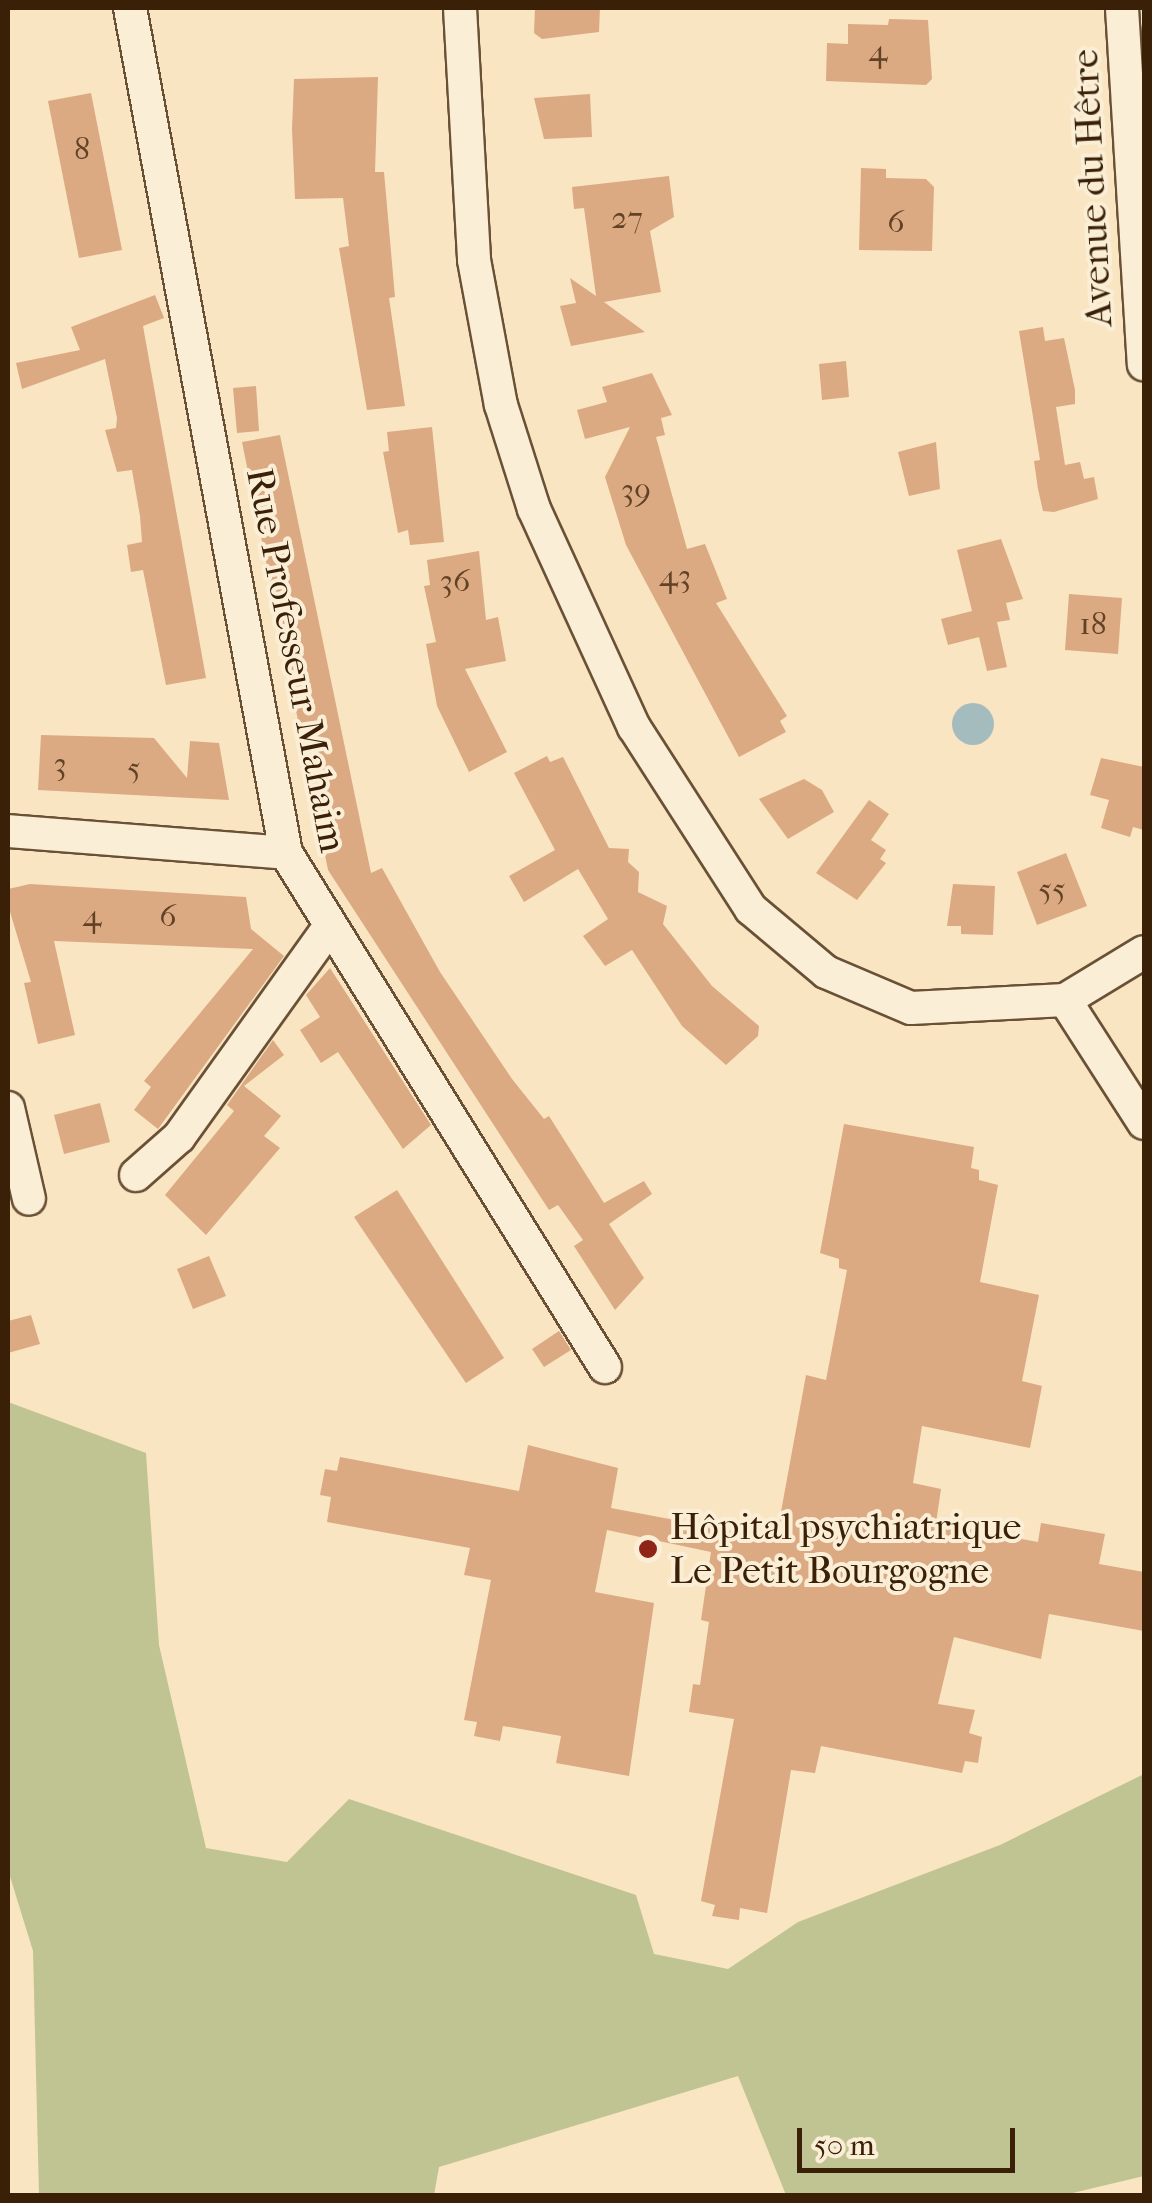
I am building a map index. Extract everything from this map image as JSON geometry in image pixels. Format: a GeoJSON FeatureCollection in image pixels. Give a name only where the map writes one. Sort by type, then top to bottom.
{"type":"FeatureCollection","features":[{"type":"Feature","properties":{"kind":"street","name":"Rue Professeur Mahaim"},"geometry":{"type":"LineString","coordinates":[[130,8],[286,853],[328,929],[450,1107],[605,1366]]}},
{"type":"Feature","properties":{"kind":"street"},"geometry":{"type":"LineString","coordinates":[[460,8],[474,260],[502,405],[534,510],[634,727],[751,909],[826,972],[911,1008],[1066,1000],[1142,954]]}},
{"type":"Feature","properties":{"kind":"street","name":"Avenue du Hêtre"},"geometry":{"type":"LineString","coordinates":[[1122,8],[1144,364]]}},
{"type":"Feature","properties":{"kind":"street"},"geometry":{"type":"LineString","coordinates":[[8,831],[286,853]]}},
{"type":"Feature","properties":{"kind":"street"},"geometry":{"type":"LineString","coordinates":[[136,1175],[179,1137],[328,929]]}},
{"type":"Feature","properties":{"kind":"street"},"geometry":{"type":"LineString","coordinates":[[1066,1000],[1144,1123]]}},
{"type":"Feature","properties":{"kind":"street"},"geometry":{"type":"LineString","coordinates":[[8,1108],[29,1198]]}},
{"type":"Feature","properties":{"kind":"green space"},"geometry":{"type":"Polygon","coordinates":[[[8,1402],[146,1453],[159,1645],[206,1848],[287,1862],[349,1799],[636,1895],[654,1954],[728,1969],[798,1922],[1000,1845],[1144,1774],[1144,2176],[1060,2196],[786,2195],[738,2076],[439,2167],[434,2195],[39,2195],[33,1951],[8,1870],[8,1402]]]}},
{"type":"Feature","properties":{"kind":"water"},"geometry":{"type":"Polygon","coordinates":[[[973,703],[988,709],[994,724],[988,739],[973,745],[958,739],[952,724],[958,709],[973,703]]]}},
{"type":"Feature","properties":{"kind":"building"},"geometry":{"type":"Polygon","coordinates":[[[535,8],[600,8],[599,32],[542,39],[534,33],[535,8]]]}},
{"type":"Feature","properties":{"kind":"building"},"geometry":{"type":"Polygon","coordinates":[[[889,19],[928,20],[932,79],[926,85],[826,81],[827,43],[848,44],[848,24],[888,25],[889,19]]]}},
{"type":"Feature","properties":{"kind":"building"},"geometry":{"type":"Polygon","coordinates":[[[378,77],[375,172],[384,172],[395,297],[389,298],[405,406],[367,410],[339,248],[349,246],[343,198],[295,199],[292,129],[294,79],[378,77]]]}},
{"type":"Feature","properties":{"kind":"building"},"geometry":{"type":"Polygon","coordinates":[[[91,93],[122,250],[79,258],[48,101],[91,93]]]}},
{"type":"Feature","properties":{"kind":"building"},"geometry":{"type":"Polygon","coordinates":[[[590,94],[592,137],[544,139],[534,98],[590,94]]]}},
{"type":"Feature","properties":{"kind":"building"},"geometry":{"type":"Polygon","coordinates":[[[861,168],[886,169],[886,178],[926,179],[934,187],[932,251],[859,250],[861,168]]]}},
{"type":"Feature","properties":{"kind":"building"},"geometry":{"type":"Polygon","coordinates":[[[669,176],[674,217],[650,231],[661,292],[604,302],[645,332],[571,346],[560,306],[576,303],[570,278],[596,296],[584,208],[574,209],[572,187],[669,176]]]}},
{"type":"Feature","properties":{"kind":"building"},"geometry":{"type":"Polygon","coordinates":[[[155,295],[164,318],[143,326],[206,678],[166,685],[143,570],[131,572],[127,545],[142,542],[140,516],[132,470],[117,472],[105,430],[116,428],[117,418],[105,359],[22,389],[16,363],[80,350],[71,327],[155,295]]]}},
{"type":"Feature","properties":{"kind":"building"},"geometry":{"type":"Polygon","coordinates":[[[1043,327],[1045,341],[1064,338],[1075,390],[1075,404],[1056,407],[1065,465],[1080,462],[1084,479],[1094,477],[1098,499],[1054,512],[1043,511],[1038,489],[1034,461],[1040,460],[1019,331],[1043,327]]]}},
{"type":"Feature","properties":{"kind":"building"},"geometry":{"type":"Polygon","coordinates":[[[846,361],[849,397],[822,400],[819,364],[846,361]]]}},
{"type":"Feature","properties":{"kind":"building"},"geometry":{"type":"Polygon","coordinates":[[[652,373],[672,415],[661,418],[665,435],[656,437],[687,549],[705,544],[727,599],[716,603],[787,716],[780,721],[786,732],[739,757],[626,545],[605,477],[630,427],[585,439],[577,410],[607,402],[602,387],[652,373]]]}},
{"type":"Feature","properties":{"kind":"building"},"geometry":{"type":"Polygon","coordinates":[[[256,386],[259,431],[237,433],[233,388],[256,386]]]}},
{"type":"Feature","properties":{"kind":"building"},"geometry":{"type":"Polygon","coordinates":[[[432,427],[444,542],[410,545],[408,530],[398,533],[383,452],[389,451],[387,432],[432,427]]]}},
{"type":"Feature","properties":{"kind":"building"},"geometry":{"type":"Polygon","coordinates":[[[280,435],[371,873],[382,868],[440,972],[512,1079],[544,1119],[549,1116],[604,1203],[644,1181],[652,1194],[609,1224],[644,1278],[615,1310],[574,1246],[583,1240],[558,1205],[549,1210],[328,870],[242,442],[280,435]]]}},
{"type":"Feature","properties":{"kind":"building"},"geometry":{"type":"Polygon","coordinates":[[[936,442],[940,489],[909,496],[898,452],[936,442]]]}},
{"type":"Feature","properties":{"kind":"building"},"geometry":{"type":"Polygon","coordinates":[[[1001,539],[1023,599],[1006,603],[1010,620],[997,622],[1007,667],[987,671],[979,637],[948,645],[941,619],[972,611],[957,550],[1001,539]]]}},
{"type":"Feature","properties":{"kind":"building"},"geometry":{"type":"Polygon","coordinates":[[[479,551],[486,620],[498,617],[506,661],[465,669],[507,752],[469,772],[437,706],[426,644],[436,642],[424,586],[430,585],[427,560],[479,551]]]}},
{"type":"Feature","properties":{"kind":"building"},"geometry":{"type":"Polygon","coordinates":[[[1069,594],[1122,598],[1118,654],[1065,650],[1069,594]]]}},
{"type":"Feature","properties":{"kind":"building"},"geometry":{"type":"Polygon","coordinates":[[[41,735],[154,738],[187,778],[190,741],[219,743],[229,800],[38,790],[41,735]]]}},
{"type":"Feature","properties":{"kind":"building"},"geometry":{"type":"Polygon","coordinates":[[[547,756],[550,762],[563,757],[609,848],[629,849],[628,862],[639,872],[638,892],[667,906],[663,924],[712,986],[759,1026],[758,1036],[726,1065],[682,1026],[632,950],[605,966],[583,936],[608,919],[578,869],[524,902],[509,876],[555,850],[514,773],[547,756]]]}},
{"type":"Feature","properties":{"kind":"building"},"geometry":{"type":"Polygon","coordinates":[[[1101,758],[1144,767],[1144,830],[1133,827],[1130,837],[1101,828],[1109,800],[1090,795],[1101,758]]]}},
{"type":"Feature","properties":{"kind":"building"},"geometry":{"type":"Polygon","coordinates":[[[804,779],[822,790],[834,812],[788,839],[759,799],[804,779]]]}},
{"type":"Feature","properties":{"kind":"building"},"geometry":{"type":"Polygon","coordinates":[[[869,800],[889,814],[871,840],[886,850],[880,859],[886,863],[857,900],[816,873],[869,800]]]}},
{"type":"Feature","properties":{"kind":"building"},"geometry":{"type":"Polygon","coordinates":[[[1066,853],[1087,906],[1037,925],[1017,872],[1066,853]]]}},
{"type":"Feature","properties":{"kind":"building"},"geometry":{"type":"Polygon","coordinates":[[[30,884],[246,897],[251,929],[284,956],[158,1129],[134,1110],[151,1087],[144,1081],[253,949],[54,941],[75,1035],[38,1044],[24,983],[31,982],[8,905],[8,889],[30,884]]]}},
{"type":"Feature","properties":{"kind":"building"},"geometry":{"type":"Polygon","coordinates":[[[953,884],[995,886],[993,935],[961,934],[961,926],[947,926],[953,884]]]}},
{"type":"Feature","properties":{"kind":"building"},"geometry":{"type":"Polygon","coordinates":[[[330,968],[431,1125],[403,1149],[338,1052],[321,1063],[300,1030],[320,1017],[306,995],[330,968]]]}},
{"type":"Feature","properties":{"kind":"building"},"geometry":{"type":"Polygon","coordinates":[[[273,1040],[284,1055],[244,1086],[281,1116],[264,1136],[280,1148],[206,1235],[165,1195],[234,1111],[227,1105],[273,1040]]]}},
{"type":"Feature","properties":{"kind":"building"},"geometry":{"type":"Polygon","coordinates":[[[100,1103],[110,1142],[64,1154],[54,1115],[100,1103]]]}},
{"type":"Feature","properties":{"kind":"building"},"geometry":{"type":"Polygon","coordinates":[[[844,1124],[974,1147],[971,1168],[979,1170],[979,1180],[998,1185],[980,1282],[1039,1295],[1022,1381],[1042,1386],[1030,1448],[922,1426],[913,1483],[941,1489],[936,1523],[1038,1542],[1041,1523],[1105,1534],[1099,1564],[1144,1572],[1144,1631],[1049,1614],[1041,1659],[954,1637],[938,1704],[975,1710],[969,1733],[982,1737],[978,1763],[965,1761],[962,1773],[821,1746],[815,1773],[791,1770],[767,1913],[740,1908],[739,1920],[712,1916],[715,1905],[701,1901],[734,1719],[689,1712],[693,1684],[700,1685],[709,1622],[701,1620],[711,1552],[607,1530],[595,1592],[654,1603],[629,1776],[556,1763],[561,1736],[503,1726],[500,1741],[474,1736],[477,1722],[464,1720],[491,1580],[464,1575],[470,1548],[327,1522],[331,1497],[320,1495],[325,1469],[337,1471],[340,1457],[519,1491],[528,1445],[618,1468],[611,1508],[776,1539],[806,1375],[826,1380],[847,1270],[839,1268],[839,1259],[820,1253],[844,1124]]]}},
{"type":"Feature","properties":{"kind":"building"},"geometry":{"type":"Polygon","coordinates":[[[397,1190],[504,1358],[466,1383],[354,1217],[397,1190]]]}},
{"type":"Feature","properties":{"kind":"building"},"geometry":{"type":"Polygon","coordinates":[[[209,1256],[226,1296],[193,1309],[177,1269],[209,1256]]]}},
{"type":"Feature","properties":{"kind":"building"},"geometry":{"type":"Polygon","coordinates":[[[31,1315],[40,1344],[8,1353],[8,1321],[31,1315]]]}},
{"type":"Feature","properties":{"kind":"building"},"geometry":{"type":"Polygon","coordinates":[[[559,1331],[571,1350],[544,1367],[532,1349],[559,1331]]]}},
{"type":"Feature","properties":{"kind":"place","name":"Hôpital psychiatrique Le Petit Bourgogne"},"geometry":{"type":"Point","coordinates":[648,1549]}}]}
